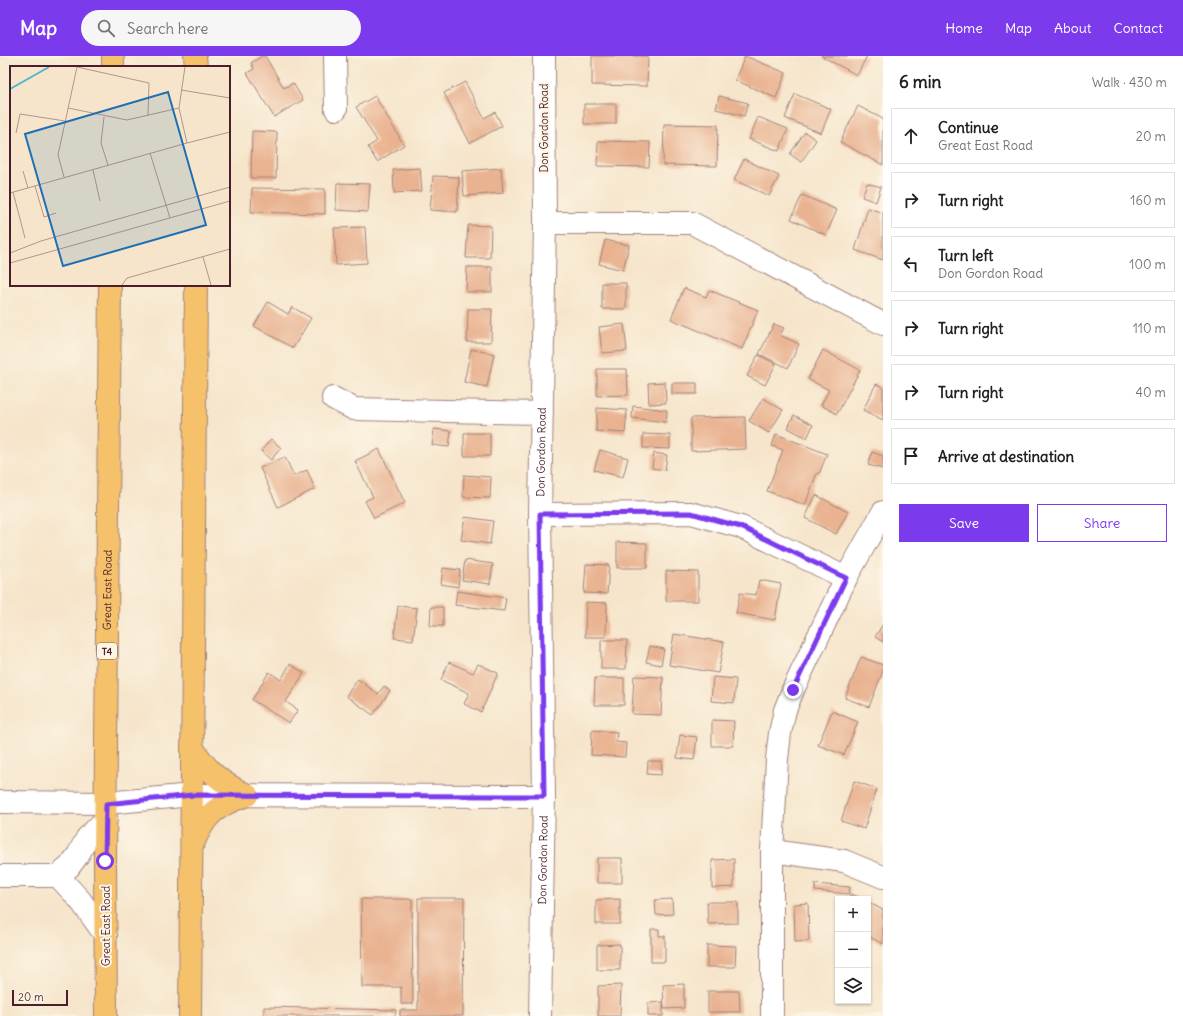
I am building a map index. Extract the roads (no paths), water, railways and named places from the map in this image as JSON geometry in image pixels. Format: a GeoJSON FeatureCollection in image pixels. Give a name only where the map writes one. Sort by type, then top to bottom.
{"type":"FeatureCollection","features":[{"type":"Feature","properties":{"kind":"main road"},"geometry":{"type":"LineString","coordinates":[[195,56],[196,66]]}},
{"type":"Feature","properties":{"kind":"main road","name":"Great East Road"},"geometry":{"type":"LineString","coordinates":[[106,1016],[110,286]]}},
{"type":"Feature","properties":{"kind":"main road"},"geometry":{"type":"LineString","coordinates":[[190,1016],[196,286]]}},
{"type":"Feature","properties":{"kind":"main road"},"geometry":{"type":"LineString","coordinates":[[192,747],[202,763],[216,777],[230,787],[247,795]]}},
{"type":"Feature","properties":{"kind":"main road"},"geometry":{"type":"LineString","coordinates":[[192,849],[199,830],[211,813],[227,801],[247,795]]}},
{"type":"Feature","properties":{"kind":"street"},"geometry":{"type":"LineString","coordinates":[[335,56],[336,109]]}},
{"type":"Feature","properties":{"kind":"street","name":"Don Gordon Road"},"geometry":{"type":"LineString","coordinates":[[540,1016],[544,796],[540,514],[544,223],[544,56]]}},
{"type":"Feature","properties":{"kind":"street"},"geometry":{"type":"LineString","coordinates":[[544,223],[692,223],[883,324]]}},
{"type":"Feature","properties":{"kind":"street"},"geometry":{"type":"LineString","coordinates":[[333,398],[354,408],[542,412]]}},
{"type":"Feature","properties":{"kind":"street"},"geometry":{"type":"LineString","coordinates":[[772,1016],[772,851],[780,732],[785,710],[793,690],[846,578],[883,512]]}},
{"type":"Feature","properties":{"kind":"street"},"geometry":{"type":"LineString","coordinates":[[540,514],[691,513],[741,527],[846,578]]}},
{"type":"Feature","properties":{"kind":"street"},"geometry":{"type":"LineString","coordinates":[[0,802],[106,811],[192,795],[544,796]]}},
{"type":"Feature","properties":{"kind":"street"},"geometry":{"type":"LineString","coordinates":[[0,876],[58,876],[69,867],[78,855],[87,838],[106,811]]}},
{"type":"Feature","properties":{"kind":"street"},"geometry":{"type":"LineString","coordinates":[[772,851],[844,861],[883,878]]}},
{"type":"Feature","properties":{"kind":"street"},"geometry":{"type":"LineString","coordinates":[[58,876],[80,900],[106,936]]}}]}
